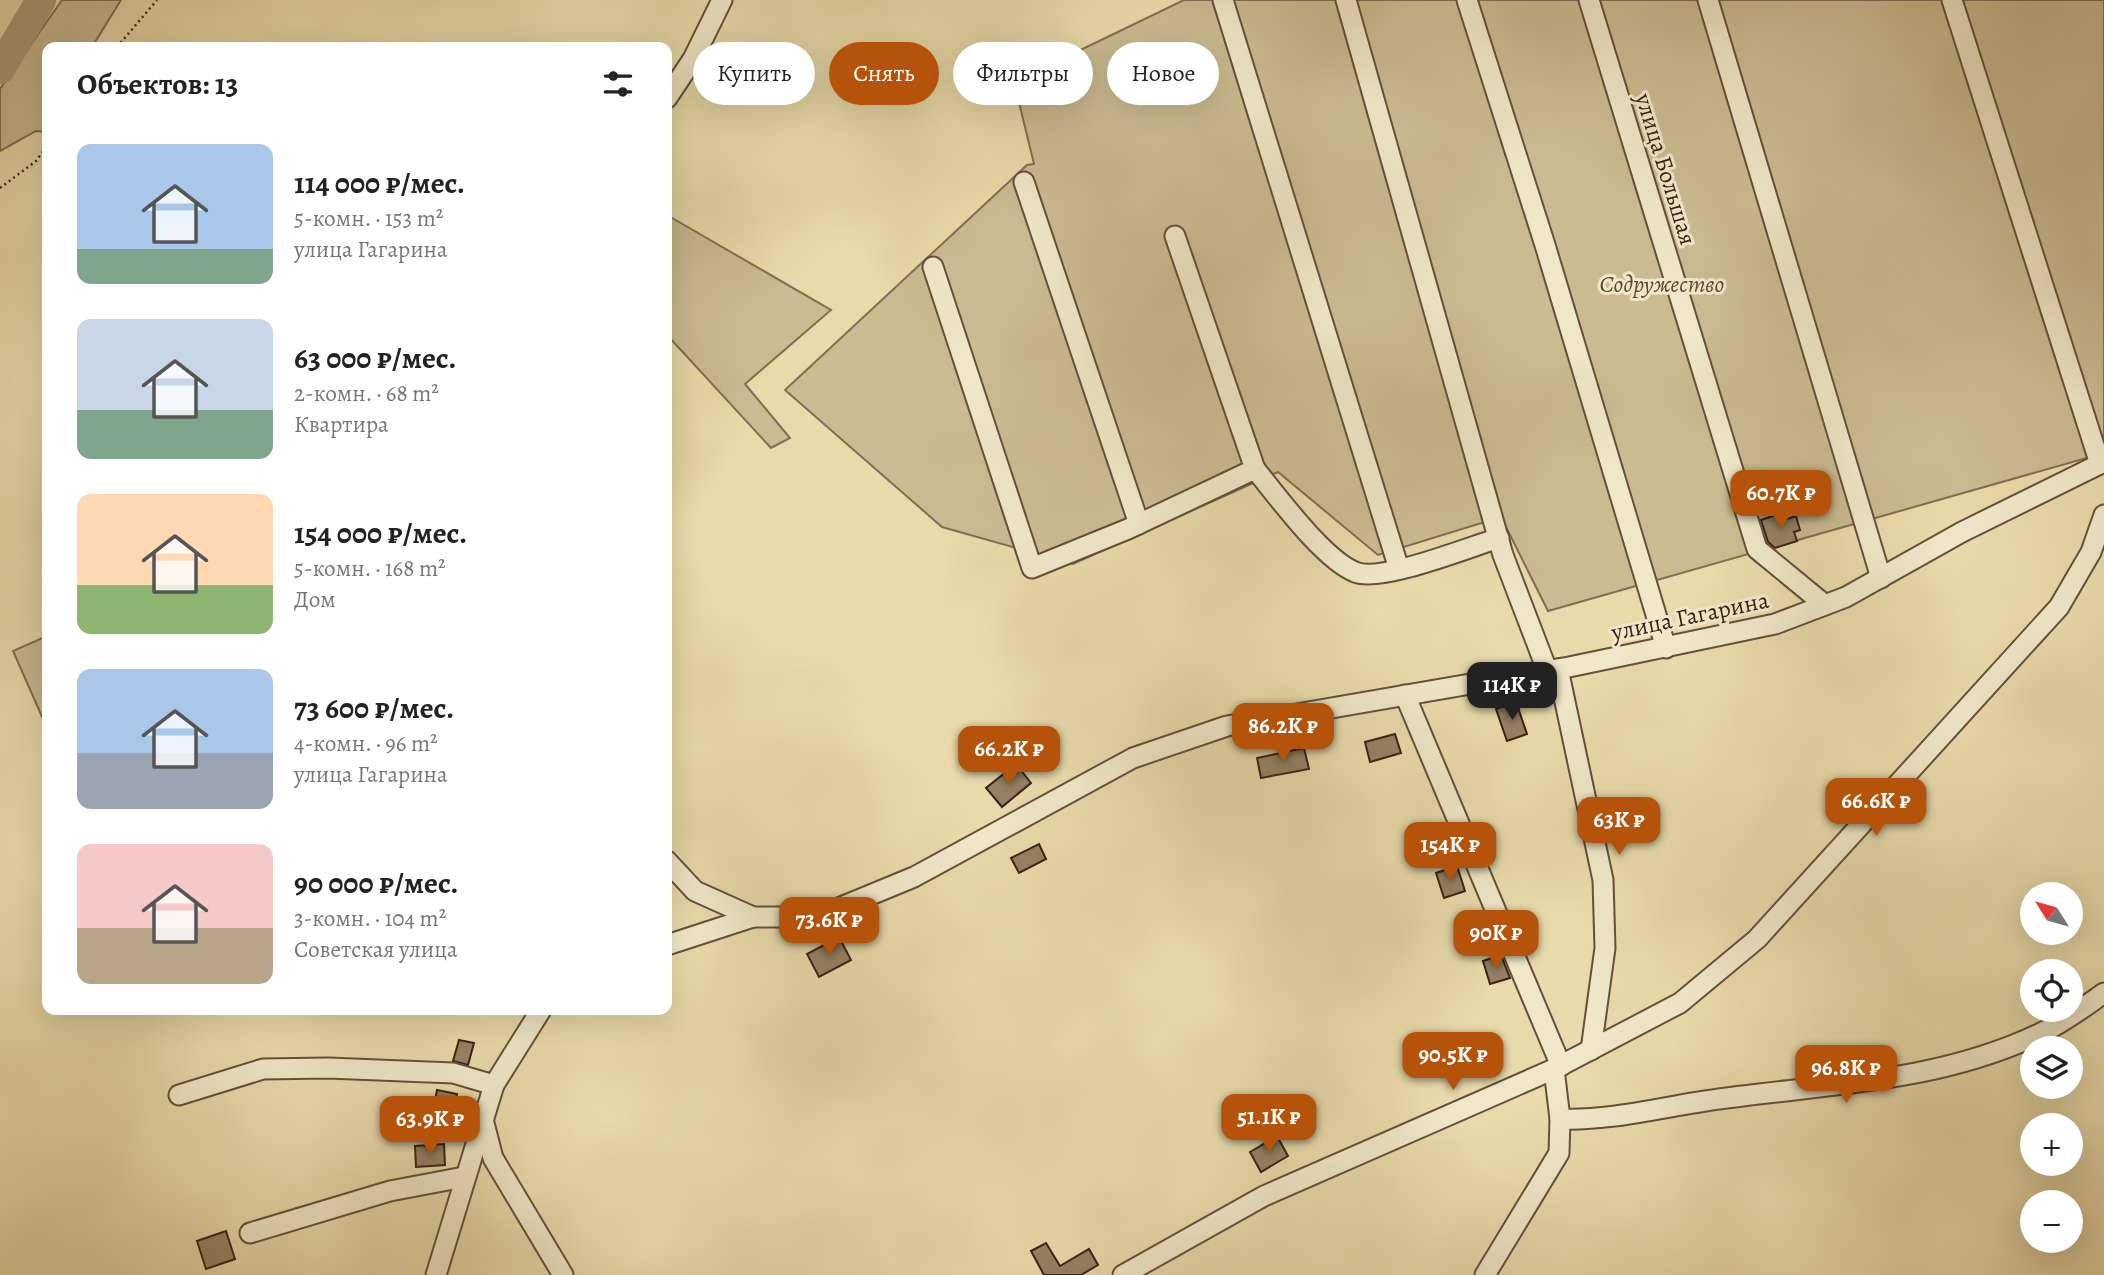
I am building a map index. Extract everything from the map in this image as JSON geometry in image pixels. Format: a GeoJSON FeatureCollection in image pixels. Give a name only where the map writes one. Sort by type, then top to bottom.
{"type":"FeatureCollection","features":[{"type":"Feature","properties":{"kind":"street"},"geometry":{"type":"LineString","coordinates":[[672,90],[693,59],[722,0]]}},
{"type":"Feature","properties":{"kind":"street"},"geometry":{"type":"LineString","coordinates":[[1223,0],[1399,569]]}},
{"type":"Feature","properties":{"kind":"street"},"geometry":{"type":"LineString","coordinates":[[1346,0],[1499,538],[1552,670],[1604,880],[1605,948],[1591,1050]]}},
{"type":"Feature","properties":{"kind":"street"},"geometry":{"type":"LineString","coordinates":[[1467,0],[1545,245],[1666,648]]}},
{"type":"Feature","properties":{"kind":"street","name":"улица Большая"},"geometry":{"type":"LineString","coordinates":[[1590,0],[1757,549],[1825,605]]}},
{"type":"Feature","properties":{"kind":"street"},"geometry":{"type":"LineString","coordinates":[[1708,0],[1881,578]]}},
{"type":"Feature","properties":{"kind":"street"},"geometry":{"type":"LineString","coordinates":[[1952,0],[2102,463]]}},
{"type":"Feature","properties":{"kind":"street"},"geometry":{"type":"LineString","coordinates":[[1024,182],[1139,524]]}},
{"type":"Feature","properties":{"kind":"street"},"geometry":{"type":"LineString","coordinates":[[1175,236],[1255,469],[1331,556],[1356,573],[1380,575],[1499,538]]}},
{"type":"Feature","properties":{"kind":"street"},"geometry":{"type":"LineString","coordinates":[[933,267],[1032,568],[1139,524],[1255,469]]}},
{"type":"Feature","properties":{"kind":"street","name":"улица Гагарина"},"geometry":{"type":"LineString","coordinates":[[672,943],[752,917],[817,917],[914,877],[1133,758],[1215,730],[1552,670],[1775,624],[1825,605],[1881,578],[1962,532],[2102,463]]}},
{"type":"Feature","properties":{"kind":"street"},"geometry":{"type":"LineString","coordinates":[[1124,1275],[1264,1196],[1558,1068],[1680,1003],[1757,940],[2059,607],[2091,552],[2104,515]]}},
{"type":"Feature","properties":{"kind":"street"},"geometry":{"type":"LineString","coordinates":[[1405,695],[1558,1068],[1559,1153],[1485,1275]]}},
{"type":"Feature","properties":{"kind":"street","name":"улица Гагарина"},"geometry":{"type":"LineString","coordinates":[[672,866],[695,891],[752,917]]}},
{"type":"Feature","properties":{"kind":"street"},"geometry":{"type":"LineString","coordinates":[[1560,1119],[1589,1120],[1677,1104],[1921,1073],[1993,1052],[2042,1033],[2104,993]]}},
{"type":"Feature","properties":{"kind":"street"},"geometry":{"type":"LineString","coordinates":[[436,1275],[494,1085],[538,1015]]}},
{"type":"Feature","properties":{"kind":"street"},"geometry":{"type":"LineString","coordinates":[[179,1095],[263,1069],[328,1068],[453,1073],[494,1085]]}},
{"type":"Feature","properties":{"kind":"street"},"geometry":{"type":"LineString","coordinates":[[484,1123],[493,1158],[563,1275]]}},
{"type":"Feature","properties":{"kind":"street"},"geometry":{"type":"LineString","coordinates":[[250,1233],[390,1191],[464,1177]]}},
{"type":"Feature","properties":{"kind":"path"},"geometry":{"type":"LineString","coordinates":[[121,42],[157,0]]}},
{"type":"Feature","properties":{"kind":"path"},"geometry":{"type":"LineString","coordinates":[[0,188],[36,161],[42,153]]}},
{"type":"Feature","properties":{"kind":"green space"},"geometry":{"type":"Polygon","coordinates":[[[62,0],[121,0],[95,42],[42,42],[42,132],[36,131],[0,151],[0,89],[62,0]]]}},
{"type":"Feature","properties":{"kind":"green space","name":"Содружество"},"geometry":{"type":"Polygon","coordinates":[[[1184,0],[2104,0],[2104,449],[2090,457],[1548,611],[1501,517],[1378,555],[1278,472],[1073,564],[942,527],[785,390],[1027,165],[1034,164],[1020,105],[1093,105],[1093,44],[1184,0]]]}},
{"type":"Feature","properties":{"kind":"green space"},"geometry":{"type":"Polygon","coordinates":[[[672,218],[831,310],[745,384],[790,438],[771,448],[672,340],[672,218]]]}},
{"type":"Feature","properties":{"kind":"green space"},"geometry":{"type":"Polygon","coordinates":[[[42,638],[42,717],[13,651],[42,638]]]}},
{"type":"Feature","properties":{"kind":"building"},"geometry":{"type":"Polygon","coordinates":[[[1785,512],[1787,519],[1796,516],[1800,530],[1794,532],[1797,541],[1775,548],[1768,542],[1761,520],[1785,512]]]}},
{"type":"Feature","properties":{"kind":"building"},"geometry":{"type":"Polygon","coordinates":[[[1516,702],[1527,734],[1507,741],[1496,709],[1516,702]]]}},
{"type":"Feature","properties":{"kind":"building"},"geometry":{"type":"Polygon","coordinates":[[[1395,734],[1401,753],[1370,762],[1365,742],[1395,734]]]}},
{"type":"Feature","properties":{"kind":"building"},"geometry":{"type":"Polygon","coordinates":[[[1304,748],[1309,769],[1261,778],[1257,758],[1304,748]]]}},
{"type":"Feature","properties":{"kind":"building"},"geometry":{"type":"Polygon","coordinates":[[[1016,764],[1031,783],[1002,807],[986,788],[1016,764]]]}},
{"type":"Feature","properties":{"kind":"building"},"geometry":{"type":"Polygon","coordinates":[[[1039,844],[1046,859],[1019,873],[1011,858],[1039,844]]]}},
{"type":"Feature","properties":{"kind":"building"},"geometry":{"type":"Polygon","coordinates":[[[1457,866],[1465,891],[1444,898],[1436,873],[1457,866]]]}},
{"type":"Feature","properties":{"kind":"building"},"geometry":{"type":"Polygon","coordinates":[[[839,937],[851,960],[819,977],[807,954],[839,937]]]}},
{"type":"Feature","properties":{"kind":"building"},"geometry":{"type":"Polygon","coordinates":[[[1501,955],[1510,978],[1490,984],[1483,961],[1501,955]]]}},
{"type":"Feature","properties":{"kind":"building"},"geometry":{"type":"Polygon","coordinates":[[[459,1040],[474,1043],[468,1065],[453,1061],[459,1040]]]}},
{"type":"Feature","properties":{"kind":"building"},"geometry":{"type":"Polygon","coordinates":[[[437,1090],[457,1094],[452,1122],[432,1118],[437,1090]]]}},
{"type":"Feature","properties":{"kind":"building"},"geometry":{"type":"Polygon","coordinates":[[[1277,1136],[1288,1156],[1261,1172],[1250,1152],[1277,1136]]]}},
{"type":"Feature","properties":{"kind":"building"},"geometry":{"type":"Polygon","coordinates":[[[444,1144],[445,1165],[416,1167],[415,1146],[444,1144]]]}},
{"type":"Feature","properties":{"kind":"building"},"geometry":{"type":"Polygon","coordinates":[[[226,1231],[235,1259],[206,1269],[197,1241],[226,1231]]]}},
{"type":"Feature","properties":{"kind":"building"},"geometry":{"type":"Polygon","coordinates":[[[1046,1243],[1060,1266],[1089,1249],[1098,1265],[1081,1275],[1044,1275],[1031,1251],[1046,1243]]]}},
{"type":"Feature","properties":{"kind":"waterway"},"geometry":{"type":"LineString","coordinates":[[0,69],[41,0]]}}]}
